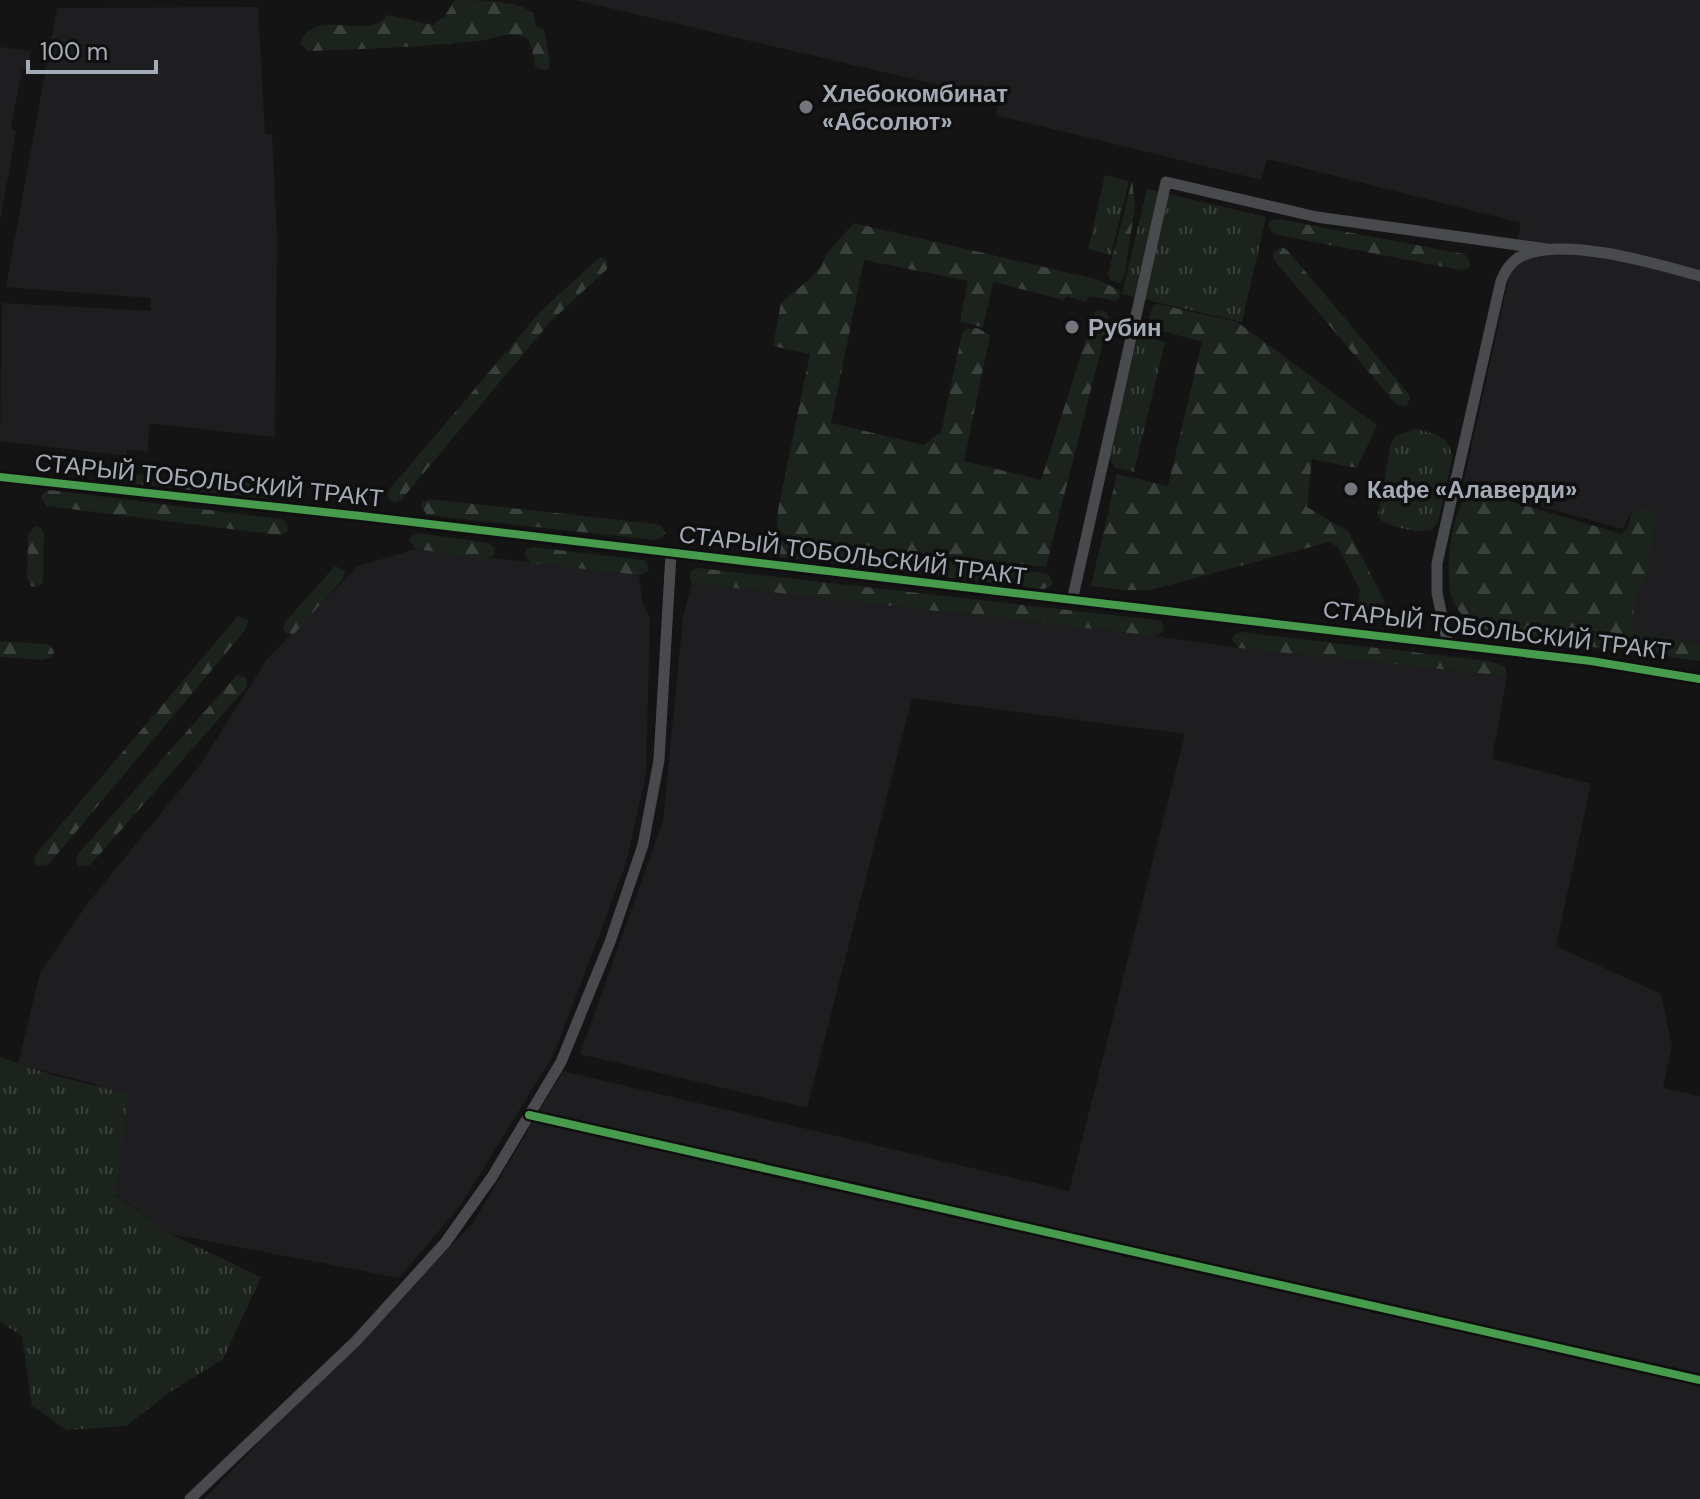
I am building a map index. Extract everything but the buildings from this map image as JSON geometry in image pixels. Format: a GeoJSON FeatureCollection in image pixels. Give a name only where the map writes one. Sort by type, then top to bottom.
{"type":"FeatureCollection","features":[{"type":"Feature","properties":{"kind":"street"},"geometry":{"type":"LineString","coordinates":[[1072,601],[1166,182],[1317,217],[1643,259],[1700,276]]}},
{"type":"Feature","properties":{"kind":"street"},"geometry":{"type":"LineString","coordinates":[[1448,645],[1437,593],[1437,563],[1501,281],[1512,263],[1521,256],[1547,249]]}},
{"type":"Feature","properties":{"kind":"street","name":"СТАРЫЙ ТОБОЛЬСКИЙ ТРАКТ"},"geometry":{"type":"LineString","coordinates":[[0,477],[361,516],[1591,661],[1700,679]]}},
{"type":"Feature","properties":{"kind":"street"},"geometry":{"type":"LineString","coordinates":[[190,1499],[356,1341],[445,1243],[492,1177],[561,1062],[610,942],[643,845],[659,760],[671,554]]}},
{"type":"Feature","properties":{"kind":"street"},"geometry":{"type":"LineString","coordinates":[[529,1115],[1700,1380]]}},
{"type":"Feature","properties":{"kind":"shaded area"},"geometry":{"type":"Polygon","coordinates":[[[575,0],[1700,0],[1700,645],[1631,628],[1637,593],[1646,583],[1657,517],[1632,512],[1623,529],[1463,485],[1521,223],[1267,159],[1261,180],[996,115],[999,99],[575,0]]]}},
{"type":"Feature","properties":{"kind":"shaded area"},"geometry":{"type":"Polygon","coordinates":[[[258,7],[265,134],[272,135],[277,237],[275,437],[149,423],[148,452],[127,450],[127,456],[0,441],[2,303],[151,311],[150,298],[6,287],[57,8],[258,7]]]}},
{"type":"Feature","properties":{"kind":"shaded area"},"geometry":{"type":"Polygon","coordinates":[[[0,47],[31,53],[27,68],[22,71],[11,127],[16,132],[0,222],[0,47]]]}},
{"type":"Feature","properties":{"kind":"shaded area"},"geometry":{"type":"Polygon","coordinates":[[[416,549],[639,575],[642,601],[650,618],[646,774],[626,863],[594,949],[553,1056],[460,1206],[399,1278],[171,1234],[115,1194],[98,1085],[18,1064],[40,973],[88,903],[200,765],[267,659],[358,566],[416,549]]]}},
{"type":"Feature","properties":{"kind":"shaded area"},"geometry":{"type":"Polygon","coordinates":[[[692,583],[1239,648],[1507,676],[1492,759],[1591,784],[1556,946],[1661,994],[1672,1045],[1663,1088],[1700,1096],[1700,1499],[204,1499],[473,1223],[563,1071],[1069,1191],[1185,734],[912,698],[807,1108],[580,1054],[663,821],[683,617],[692,583]]]}},
{"type":"Feature","properties":{"kind":"green space"},"geometry":{"type":"Polygon","coordinates":[[[455,0],[507,3],[532,13],[536,26],[544,30],[550,62],[548,69],[536,68],[528,40],[514,35],[456,43],[308,51],[300,43],[307,32],[317,27],[367,26],[379,23],[388,15],[433,25],[444,17],[455,0]]]}},
{"type":"Feature","properties":{"kind":"green space"},"geometry":{"type":"Polygon","coordinates":[[[1105,175],[1129,181],[1111,255],[1088,249],[1105,175]]]}},
{"type":"Feature","properties":{"kind":"green space"},"geometry":{"type":"Polygon","coordinates":[[[1132,181],[1135,206],[1124,278],[1119,283],[1110,280],[1108,274],[1132,181]]]}},
{"type":"Feature","properties":{"kind":"green space"},"geometry":{"type":"Polygon","coordinates":[[[1147,189],[1266,217],[1242,322],[1122,294],[1147,189]]]}},
{"type":"Feature","properties":{"kind":"green space"},"geometry":{"type":"Polygon","coordinates":[[[1271,220],[1464,254],[1470,265],[1460,270],[1273,234],[1268,225],[1271,220]]]}},
{"type":"Feature","properties":{"kind":"green space"},"geometry":{"type":"Polygon","coordinates":[[[854,223],[1096,279],[1119,290],[1120,297],[1116,301],[1089,296],[1086,302],[1066,296],[1064,300],[993,282],[983,327],[960,322],[968,281],[864,260],[831,423],[924,445],[941,432],[962,334],[966,329],[977,328],[990,335],[964,461],[1041,480],[1094,314],[1098,310],[1106,312],[1109,318],[1046,567],[788,539],[777,528],[810,354],[773,346],[781,303],[812,277],[827,253],[854,223]]]}},
{"type":"Feature","properties":{"kind":"green space"},"geometry":{"type":"Polygon","coordinates":[[[1281,247],[1287,250],[1408,393],[1410,398],[1407,405],[1395,403],[1274,260],[1273,253],[1281,247]]]}},
{"type":"Feature","properties":{"kind":"green space"},"geometry":{"type":"Polygon","coordinates":[[[600,257],[607,260],[607,269],[550,322],[401,500],[394,503],[387,496],[389,490],[541,311],[600,257]]]}},
{"type":"Feature","properties":{"kind":"green space"},"geometry":{"type":"Polygon","coordinates":[[[1158,304],[1237,322],[1377,425],[1357,468],[1312,459],[1307,507],[1349,532],[1385,602],[1375,619],[1364,621],[1357,614],[1360,590],[1338,547],[1329,542],[1151,590],[1091,586],[1117,474],[1168,486],[1202,342],[1156,329],[1149,318],[1153,306],[1158,304]]]}},
{"type":"Feature","properties":{"kind":"green space"},"geometry":{"type":"Polygon","coordinates":[[[1142,336],[1165,342],[1134,472],[1114,467],[1109,456],[1137,340],[1142,336]]]}},
{"type":"Feature","properties":{"kind":"green space"},"geometry":{"type":"Polygon","coordinates":[[[1414,429],[1434,434],[1444,440],[1451,450],[1438,522],[1432,530],[1400,528],[1382,521],[1378,514],[1391,443],[1396,436],[1414,429]]]}},
{"type":"Feature","properties":{"kind":"green space"},"geometry":{"type":"Polygon","coordinates":[[[118,474],[202,482],[214,478],[278,487],[279,495],[269,499],[129,483],[117,478],[118,474]]]}},
{"type":"Feature","properties":{"kind":"green space"},"geometry":{"type":"Polygon","coordinates":[[[49,490],[281,519],[288,528],[287,532],[279,535],[47,506],[41,498],[49,490]]]}},
{"type":"Feature","properties":{"kind":"green space"},"geometry":{"type":"Polygon","coordinates":[[[1475,491],[1622,534],[1632,512],[1646,509],[1651,512],[1657,517],[1646,583],[1637,593],[1631,628],[1700,645],[1700,661],[1515,637],[1471,622],[1453,601],[1449,558],[1454,523],[1466,497],[1475,491]]]}},
{"type":"Feature","properties":{"kind":"green space"},"geometry":{"type":"Polygon","coordinates":[[[429,499],[657,524],[662,526],[665,533],[655,540],[427,515],[421,506],[429,499]]]}},
{"type":"Feature","properties":{"kind":"green space"},"geometry":{"type":"Polygon","coordinates":[[[36,526],[44,534],[43,579],[42,584],[35,587],[27,578],[28,534],[36,526]]]}},
{"type":"Feature","properties":{"kind":"green space"},"geometry":{"type":"Polygon","coordinates":[[[418,533],[489,543],[495,548],[494,556],[486,559],[416,549],[409,540],[418,533]]]}},
{"type":"Feature","properties":{"kind":"green space"},"geometry":{"type":"Polygon","coordinates":[[[774,540],[1044,573],[1049,575],[1052,582],[1051,586],[1043,589],[772,556],[766,548],[774,540]]]}},
{"type":"Feature","properties":{"kind":"green space"},"geometry":{"type":"Polygon","coordinates":[[[533,547],[642,560],[646,561],[649,569],[639,575],[531,563],[524,554],[533,547]]]}},
{"type":"Feature","properties":{"kind":"green space"},"geometry":{"type":"Polygon","coordinates":[[[335,566],[345,571],[343,579],[294,634],[286,633],[283,628],[285,622],[335,566]]]}},
{"type":"Feature","properties":{"kind":"green space"},"geometry":{"type":"Polygon","coordinates":[[[697,568],[1156,620],[1161,621],[1164,629],[1155,636],[692,583],[689,575],[697,568]]]}},
{"type":"Feature","properties":{"kind":"green space"},"geometry":{"type":"Polygon","coordinates":[[[238,616],[248,620],[246,629],[48,865],[37,866],[34,861],[36,854],[238,616]]]}},
{"type":"Feature","properties":{"kind":"green space"},"geometry":{"type":"Polygon","coordinates":[[[1241,632],[1489,661],[1505,666],[1507,676],[1239,648],[1232,640],[1234,635],[1241,632]]]}},
{"type":"Feature","properties":{"kind":"green space"},"geometry":{"type":"Polygon","coordinates":[[[0,641],[46,644],[54,652],[44,660],[0,657],[0,641]]]}},
{"type":"Feature","properties":{"kind":"green space"},"geometry":{"type":"Polygon","coordinates":[[[237,675],[245,677],[246,688],[90,865],[79,866],[77,855],[237,675]]]}},
{"type":"Feature","properties":{"kind":"green space"},"geometry":{"type":"Polygon","coordinates":[[[0,1057],[53,1075],[128,1094],[115,1195],[171,1234],[261,1277],[223,1359],[170,1392],[126,1426],[67,1430],[32,1406],[22,1336],[0,1322],[0,1057]]]}},
{"type":"Feature","properties":{"kind":"cycle path"},"geometry":{"type":"LineString","coordinates":[[0,477],[361,516],[1591,661],[1700,679]]}},
{"type":"Feature","properties":{"kind":"cycle path"},"geometry":{"type":"LineString","coordinates":[[529,1115],[1700,1380]]}},
{"type":"Feature","properties":{"kind":"place","name":"Хлебокомбинат «Абсолют»"},"geometry":{"type":"Point","coordinates":[806,107]}},
{"type":"Feature","properties":{"kind":"place","name":"Рубин"},"geometry":{"type":"Point","coordinates":[1072,327]}},
{"type":"Feature","properties":{"kind":"place","name":"Кафе «Алаверди»"},"geometry":{"type":"Point","coordinates":[1351,489]}}]}
